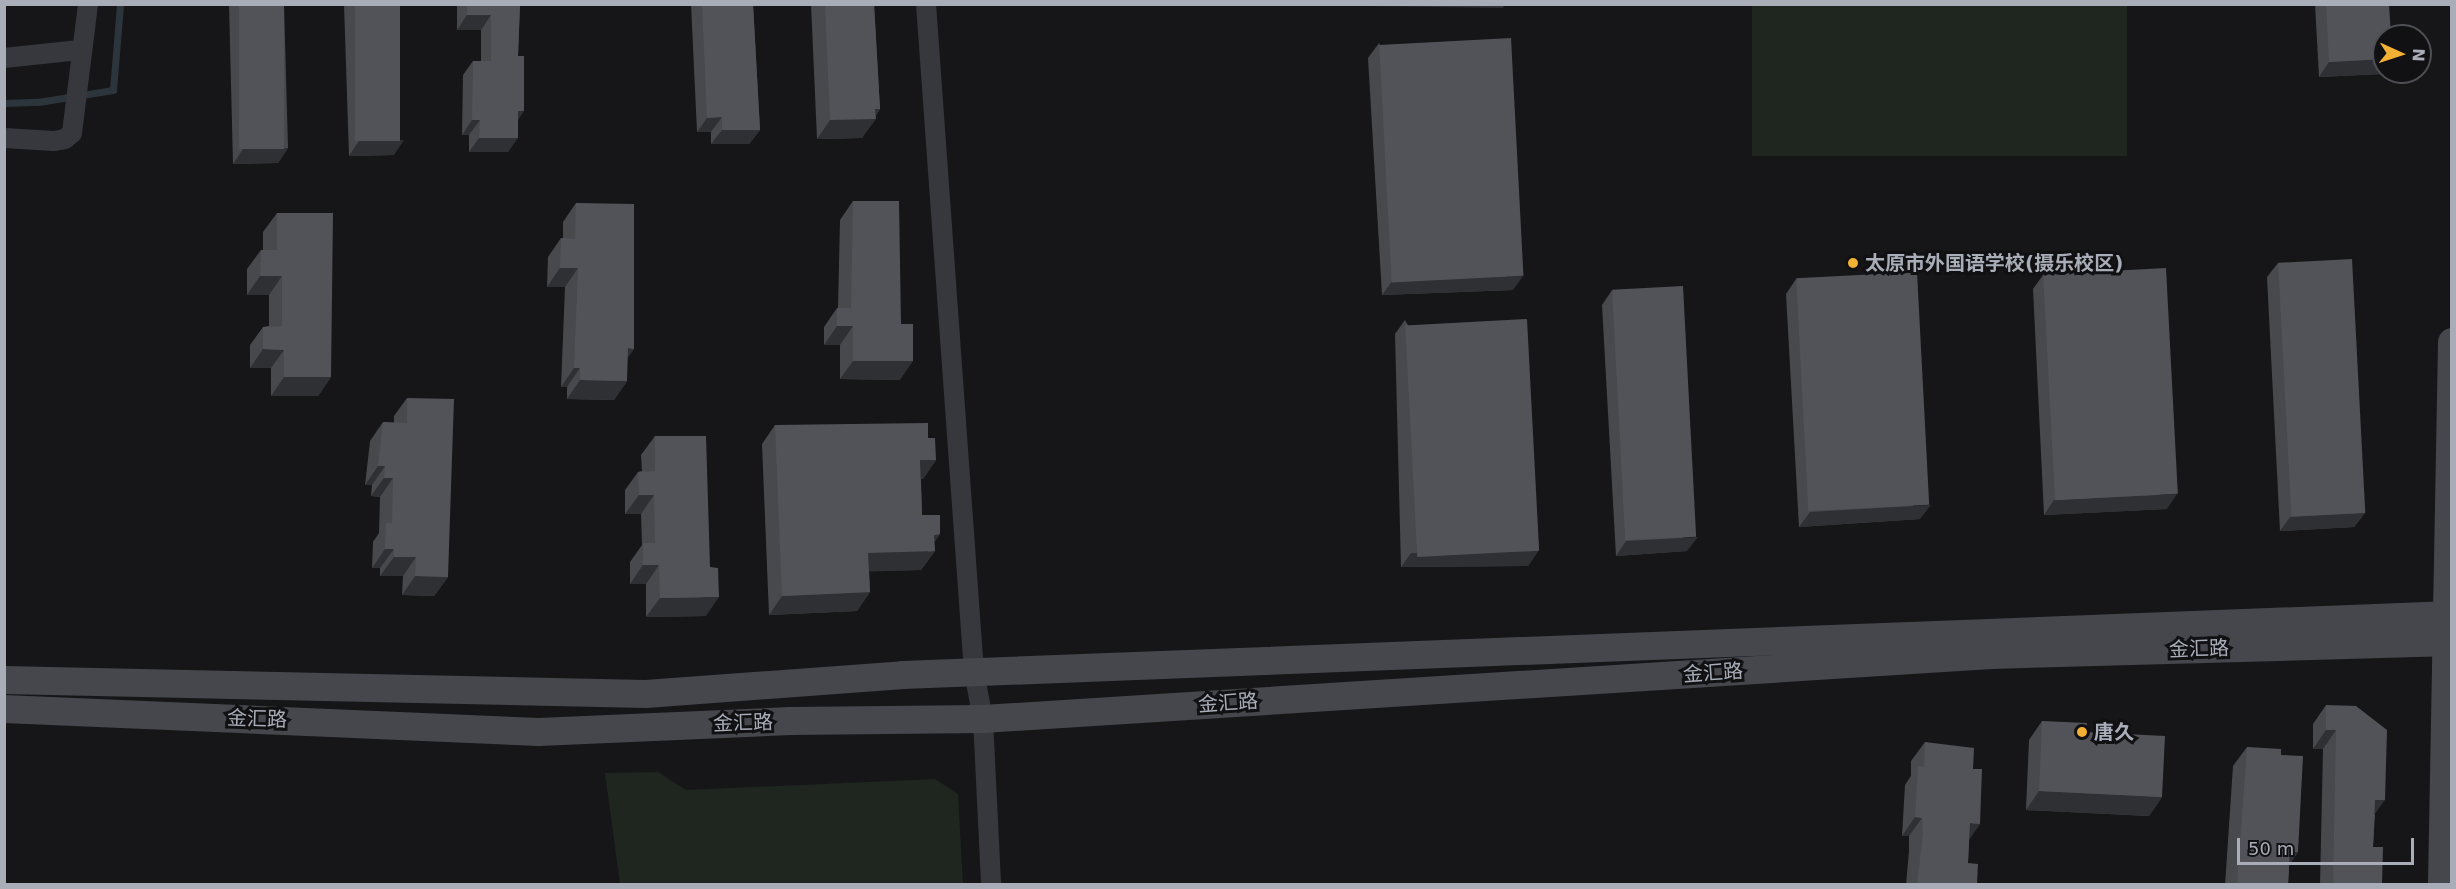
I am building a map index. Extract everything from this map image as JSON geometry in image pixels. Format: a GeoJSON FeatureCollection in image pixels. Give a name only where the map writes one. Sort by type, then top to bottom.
{"type":"FeatureCollection","features":[{"type":"Feature","properties":{"kind":"street"},"geometry":{"type":"LineString","coordinates":[[4,138],[65,140],[72,133],[76,120],[76,82],[88,4]]}},
{"type":"Feature","properties":{"kind":"street"},"geometry":{"type":"LineString","coordinates":[[926,4],[976,672],[983,719],[991,885]]}},
{"type":"Feature","properties":{"kind":"street"},"geometry":{"type":"LineString","coordinates":[[4,58],[80,50]]}},
{"type":"Feature","properties":{"kind":"street"},"geometry":{"type":"LineString","coordinates":[[2442,885],[2451,342]]}},
{"type":"Feature","properties":{"kind":"street","name":"金汇路"},"geometry":{"type":"LineString","coordinates":[[4,680],[646,694],[976,672],[2448,628]]}},
{"type":"Feature","properties":{"kind":"street","name":"金汇路"},"geometry":{"type":"LineString","coordinates":[[4,709],[539,732],[790,721],[983,719],[2448,628]]}},
{"type":"Feature","properties":{"kind":"shaded area"},"geometry":{"type":"Polygon","coordinates":[[[1752,5],[2127,5],[2127,156],[1752,156],[1752,5]]]}},
{"type":"Feature","properties":{"kind":"shaded area"},"geometry":{"type":"Polygon","coordinates":[[[658,772],[686,790],[935,779],[958,794],[963,884],[620,884],[605,773],[658,772]]]}},
{"type":"Feature","properties":{"kind":"building"},"geometry":{"type":"Polygon","coordinates":[[[239,4],[284,4],[284,149],[239,149],[239,4]]]}},
{"type":"Feature","properties":{"kind":"building"},"geometry":{"type":"Polygon","coordinates":[[[355,4],[400,4],[400,141],[355,141],[355,4]]]}},
{"type":"Feature","properties":{"kind":"building"},"geometry":{"type":"Polygon","coordinates":[[[467,4],[520,4],[518,56],[524,56],[524,111],[518,111],[518,138],[479,138],[480,120],[472,120],[473,61],[491,61],[491,15],[467,15],[467,4]]]}},
{"type":"Feature","properties":{"kind":"building"},"geometry":{"type":"Polygon","coordinates":[[[702,4],[753,4],[760,130],[722,130],[722,117],[707,118],[702,4]]]}},
{"type":"Feature","properties":{"kind":"building"},"geometry":{"type":"Polygon","coordinates":[[[825,4],[874,4],[880,109],[875,109],[876,119],[830,120],[825,4]]]}},
{"type":"Feature","properties":{"kind":"building"},"geometry":{"type":"Polygon","coordinates":[[[2326,4],[2389,4],[2390,24],[2372,24],[2372,60],[2329,62],[2326,4]]]}},
{"type":"Feature","properties":{"kind":"building"},"geometry":{"type":"Polygon","coordinates":[[[1511,38],[1523,276],[1392,283],[1379,45],[1511,38]]]}},
{"type":"Feature","properties":{"kind":"building"},"geometry":{"type":"Polygon","coordinates":[[[853,201],[899,201],[901,324],[913,324],[913,361],[853,361],[853,326],[837,326],[837,308],[851,308],[853,201]]]}},
{"type":"Feature","properties":{"kind":"building"},"geometry":{"type":"Polygon","coordinates":[[[576,203],[634,204],[634,349],[628,348],[627,381],[580,380],[580,368],[574,368],[578,268],[560,268],[561,238],[575,239],[576,203]]]}},
{"type":"Feature","properties":{"kind":"building"},"geometry":{"type":"Polygon","coordinates":[[[277,213],[333,213],[331,377],[284,377],[284,350],[263,349],[263,327],[282,326],[282,276],[260,276],[261,250],[277,250],[277,213]]]}},
{"type":"Feature","properties":{"kind":"building"},"geometry":{"type":"Polygon","coordinates":[[[2352,259],[2365,513],[2291,517],[2278,263],[2352,259]]]}},
{"type":"Feature","properties":{"kind":"building"},"geometry":{"type":"Polygon","coordinates":[[[2166,268],[2178,494],[2055,500],[2043,274],[2166,268]]]}},
{"type":"Feature","properties":{"kind":"building"},"geometry":{"type":"Polygon","coordinates":[[[1917,272],[1929,505],[1808,511],[1796,278],[1917,272]]]}},
{"type":"Feature","properties":{"kind":"building"},"geometry":{"type":"Polygon","coordinates":[[[1683,286],[1696,537],[1625,540],[1612,290],[1683,286]]]}},
{"type":"Feature","properties":{"kind":"building"},"geometry":{"type":"Polygon","coordinates":[[[1527,319],[1539,551],[1417,557],[1405,325],[1527,319]]]}},
{"type":"Feature","properties":{"kind":"building"},"geometry":{"type":"Polygon","coordinates":[[[407,398],[454,399],[448,577],[415,576],[416,557],[394,557],[394,549],[385,549],[386,523],[392,523],[393,478],[384,478],[385,466],[378,466],[383,422],[407,423],[407,398]]]}},
{"type":"Feature","properties":{"kind":"building"},"geometry":{"type":"Polygon","coordinates":[[[928,423],[928,438],[935,438],[936,460],[920,460],[922,515],[940,515],[940,534],[934,535],[935,551],[868,553],[870,592],[782,596],[775,425],[928,423]]]}},
{"type":"Feature","properties":{"kind":"building"},"geometry":{"type":"Polygon","coordinates":[[[655,436],[706,436],[710,567],[718,568],[719,597],[660,598],[659,565],[643,565],[643,543],[655,543],[654,495],[639,495],[638,472],[655,471],[655,436]]]}},
{"type":"Feature","properties":{"kind":"building"},"geometry":{"type":"Polygon","coordinates":[[[2326,705],[2356,706],[2387,730],[2385,800],[2375,800],[2373,847],[2383,847],[2382,885],[2333,885],[2336,730],[2326,730],[2326,705]]]}},
{"type":"Feature","properties":{"kind":"building"},"geometry":{"type":"Polygon","coordinates":[[[2042,721],[2087,723],[2086,732],[2165,736],[2162,797],[2039,791],[2042,721]]]}},
{"type":"Feature","properties":{"kind":"building"},"geometry":{"type":"Polygon","coordinates":[[[1925,742],[1974,748],[1973,769],[1982,769],[1980,824],[1970,823],[1968,863],[1978,864],[1977,885],[1917,885],[1923,833],[1922,818],[1915,817],[1918,766],[1924,767],[1925,742]]]}},
{"type":"Feature","properties":{"kind":"building"},"geometry":{"type":"Polygon","coordinates":[[[2247,747],[2281,749],[2281,755],[2303,756],[2298,852],[2290,851],[2288,885],[2237,885],[2247,747]]]}},
{"type":"Feature","properties":{"kind":"waterway"},"geometry":{"type":"LineString","coordinates":[[4,103],[38,102],[113,90],[120,4]]}},
{"type":"Feature","properties":{"kind":"place","name":"太原市外国语学校(摄乐校区)"},"geometry":{"type":"Point","coordinates":[1853,263]}},
{"type":"Feature","properties":{"kind":"place","name":"唐久"},"geometry":{"type":"Point","coordinates":[2082,732]}}]}
